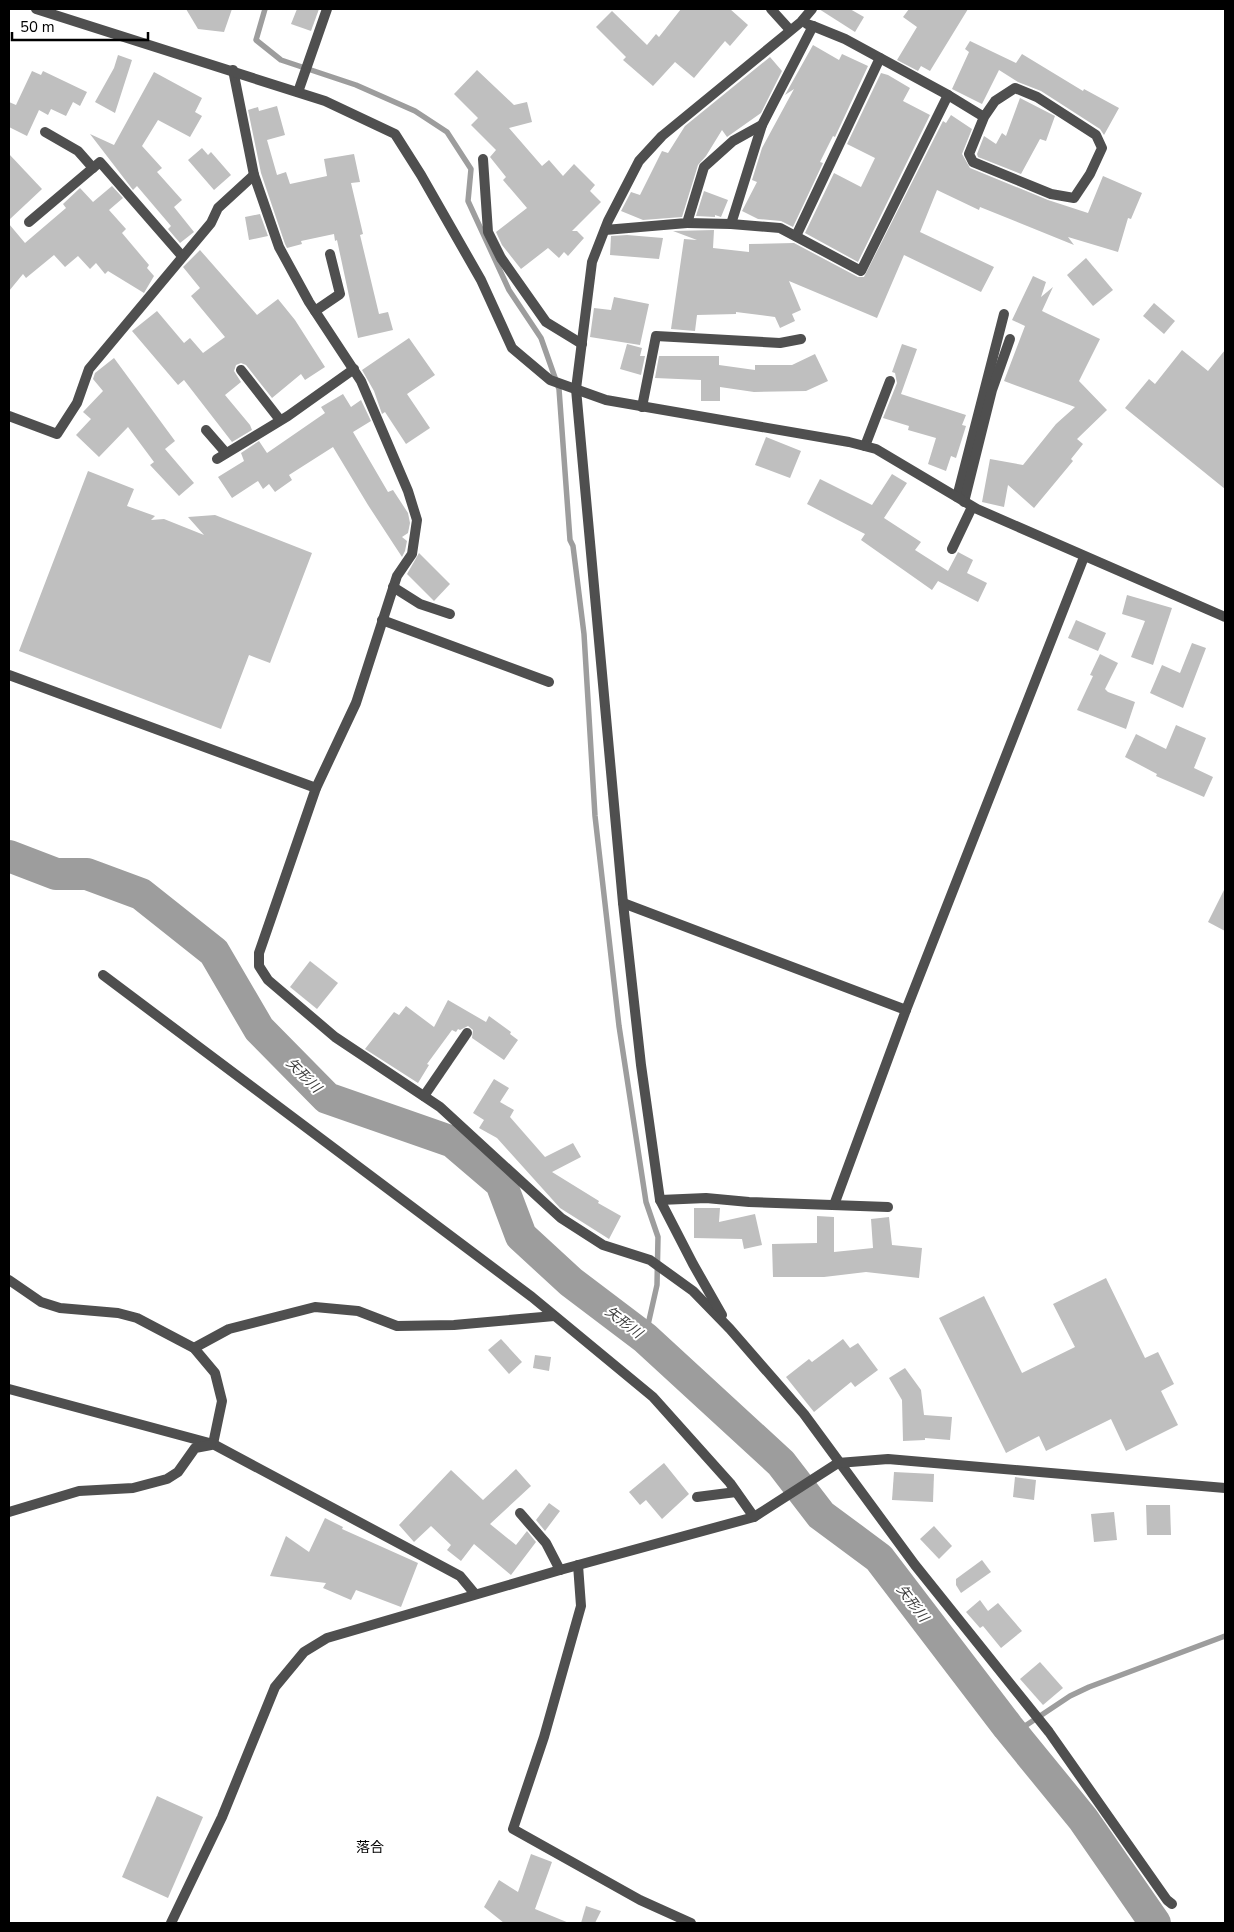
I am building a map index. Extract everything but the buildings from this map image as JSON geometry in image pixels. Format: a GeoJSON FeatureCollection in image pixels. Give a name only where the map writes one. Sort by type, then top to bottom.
{"type":"FeatureCollection","features":[{"type":"Feature","properties":{"kind":"street"},"geometry":{"type":"LineString","coordinates":[[36,9],[233,70],[325,101],[395,134],[422,175],[481,280],[512,348],[550,380],[606,400],[849,442],[876,449],[964,502],[1084,557],[1225,617]]}},
{"type":"Feature","properties":{"kind":"street"},"geometry":{"type":"LineString","coordinates":[[298,92],[327,9]]}},
{"type":"Feature","properties":{"kind":"street"},"geometry":{"type":"LineString","coordinates":[[771,9],[790,30]]}},
{"type":"Feature","properties":{"kind":"street"},"geometry":{"type":"LineString","coordinates":[[730,1329],[692,1264],[660,1200],[641,1065],[624,903],[576,389],[592,262],[604,230],[639,162],[662,136],[801,22],[812,9]]}},
{"type":"Feature","properties":{"kind":"street"},"geometry":{"type":"LineString","coordinates":[[801,22],[880,58],[984,117]]}},
{"type":"Feature","properties":{"kind":"street"},"geometry":{"type":"LineString","coordinates":[[731,224],[762,125],[813,26]]}},
{"type":"Feature","properties":{"kind":"street"},"geometry":{"type":"LineString","coordinates":[[796,236],[880,58]]}},
{"type":"Feature","properties":{"kind":"street"},"geometry":{"type":"LineString","coordinates":[[233,70],[254,175],[279,247],[315,311],[361,381],[408,492],[417,520],[412,554],[397,576],[356,703],[316,788],[258,953],[259,966],[268,980],[335,1037],[440,1107],[562,1218],[603,1245],[650,1260],[693,1291],[730,1329],[804,1414],[838,1463],[916,1565],[1049,1732],[1172,1904]]}},
{"type":"Feature","properties":{"kind":"street"},"geometry":{"type":"LineString","coordinates":[[1015,88],[1036,97],[1096,135],[1102,148],[1090,174],[1074,198],[1051,194],[974,162],[969,154],[984,117],[994,101],[1015,88]]}},
{"type":"Feature","properties":{"kind":"street"},"geometry":{"type":"LineString","coordinates":[[604,230],[687,224],[731,224],[780,228],[861,270],[948,95]]}},
{"type":"Feature","properties":{"kind":"street"},"geometry":{"type":"LineString","coordinates":[[687,224],[704,167],[733,141],[762,125]]}},
{"type":"Feature","properties":{"kind":"street"},"geometry":{"type":"LineString","coordinates":[[45,132],[78,151],[93,168]]}},
{"type":"Feature","properties":{"kind":"street"},"geometry":{"type":"LineString","coordinates":[[483,159],[488,232],[501,258],[546,322],[582,344]]}},
{"type":"Feature","properties":{"kind":"street"},"geometry":{"type":"LineString","coordinates":[[29,222],[100,162],[182,256]]}},
{"type":"Feature","properties":{"kind":"street"},"geometry":{"type":"LineString","coordinates":[[9,416],[57,434],[77,403],[89,370],[211,223],[218,208],[254,175]]}},
{"type":"Feature","properties":{"kind":"street"},"geometry":{"type":"LineString","coordinates":[[315,311],[340,294],[330,254]]}},
{"type":"Feature","properties":{"kind":"street"},"geometry":{"type":"LineString","coordinates":[[964,502],[1004,314]]}},
{"type":"Feature","properties":{"kind":"street"},"geometry":{"type":"LineString","coordinates":[[642,407],[656,336],[780,343],[801,339]]}},
{"type":"Feature","properties":{"kind":"street"},"geometry":{"type":"LineString","coordinates":[[952,549],[992,390],[1010,339]]}},
{"type":"Feature","properties":{"kind":"street"},"geometry":{"type":"LineString","coordinates":[[206,430],[222,457],[354,369]]}},
{"type":"Feature","properties":{"kind":"street"},"geometry":{"type":"LineString","coordinates":[[241,370],[280,420]]}},
{"type":"Feature","properties":{"kind":"street"},"geometry":{"type":"LineString","coordinates":[[865,446],[890,381]]}},
{"type":"Feature","properties":{"kind":"street"},"geometry":{"type":"LineString","coordinates":[[834,1205],[906,1010],[1084,557]]}},
{"type":"Feature","properties":{"kind":"street"},"geometry":{"type":"LineString","coordinates":[[393,587],[420,604],[450,614]]}},
{"type":"Feature","properties":{"kind":"street"},"geometry":{"type":"LineString","coordinates":[[382,620],[549,682]]}},
{"type":"Feature","properties":{"kind":"street"},"geometry":{"type":"LineString","coordinates":[[9,675],[316,788]]}},
{"type":"Feature","properties":{"kind":"street"},"geometry":{"type":"LineString","coordinates":[[624,903],[906,1010]]}},
{"type":"Feature","properties":{"kind":"street"},"geometry":{"type":"LineString","coordinates":[[102,975],[532,1297],[653,1397],[736,1492],[754,1517]]}},
{"type":"Feature","properties":{"kind":"street"},"geometry":{"type":"LineString","coordinates":[[424,1096],[467,1033]]}},
{"type":"Feature","properties":{"kind":"street"},"geometry":{"type":"LineString","coordinates":[[660,1200],[706,1198],[749,1202],[888,1207]]}},
{"type":"Feature","properties":{"kind":"street"},"geometry":{"type":"LineString","coordinates":[[9,1280],[42,1302],[60,1308],[118,1313],[136,1318],[194,1348],[216,1374],[222,1401],[214,1444]]}},
{"type":"Feature","properties":{"kind":"street"},"geometry":{"type":"LineString","coordinates":[[194,1348],[229,1329],[315,1307],[358,1311],[397,1326],[454,1325],[554,1316]]}},
{"type":"Feature","properties":{"kind":"street"},"geometry":{"type":"LineString","coordinates":[[9,1390],[214,1444],[460,1576],[475,1594]]}},
{"type":"Feature","properties":{"kind":"street"},"geometry":{"type":"LineString","coordinates":[[9,1512],[79,1491],[133,1488],[167,1479],[178,1472],[195,1448],[214,1444]]}},
{"type":"Feature","properties":{"kind":"street"},"geometry":{"type":"LineString","coordinates":[[171,1923],[222,1817],[275,1687],[304,1652],[327,1638],[475,1594],[754,1517],[828,1467],[838,1463],[888,1459],[1225,1488]]}},
{"type":"Feature","properties":{"kind":"street"},"geometry":{"type":"LineString","coordinates":[[697,1497],[736,1492]]}},
{"type":"Feature","properties":{"kind":"street"},"geometry":{"type":"LineString","coordinates":[[520,1513],[546,1543],[560,1570]]}},
{"type":"Feature","properties":{"kind":"street"},"geometry":{"type":"LineString","coordinates":[[578,1565],[581,1606],[544,1737],[513,1829],[640,1900],[692,1923]]}},
{"type":"Feature","properties":{"kind":"waterway"},"geometry":{"type":"LineString","coordinates":[[265,9],[256,40],[281,60],[356,85],[415,111],[447,132],[471,169],[468,201],[509,290],[541,338],[559,389],[570,540],[573,546],[584,634],[595,816],[619,1026],[646,1202],[658,1237],[657,1285],[645,1338]]}},
{"type":"Feature","properties":{"kind":"waterway","name":"矢形川"},"geometry":{"type":"LineString","coordinates":[[9,856],[56,874],[87,874],[141,894],[214,952],[259,1029],[327,1098],[453,1142],[501,1183],[521,1236],[571,1282],[645,1338],[781,1463],[821,1515],[879,1558],[1008,1727],[1083,1819],[1155,1923]]}},
{"type":"Feature","properties":{"kind":"waterway"},"geometry":{"type":"LineString","coordinates":[[1008,1727],[1025,1726],[1070,1696],[1089,1687],[1225,1636]]}},
{"type":"Feature","properties":{"kind":"district","name":"落合"},"geometry":{"type":"Point","coordinates":[370,1847]}}]}
